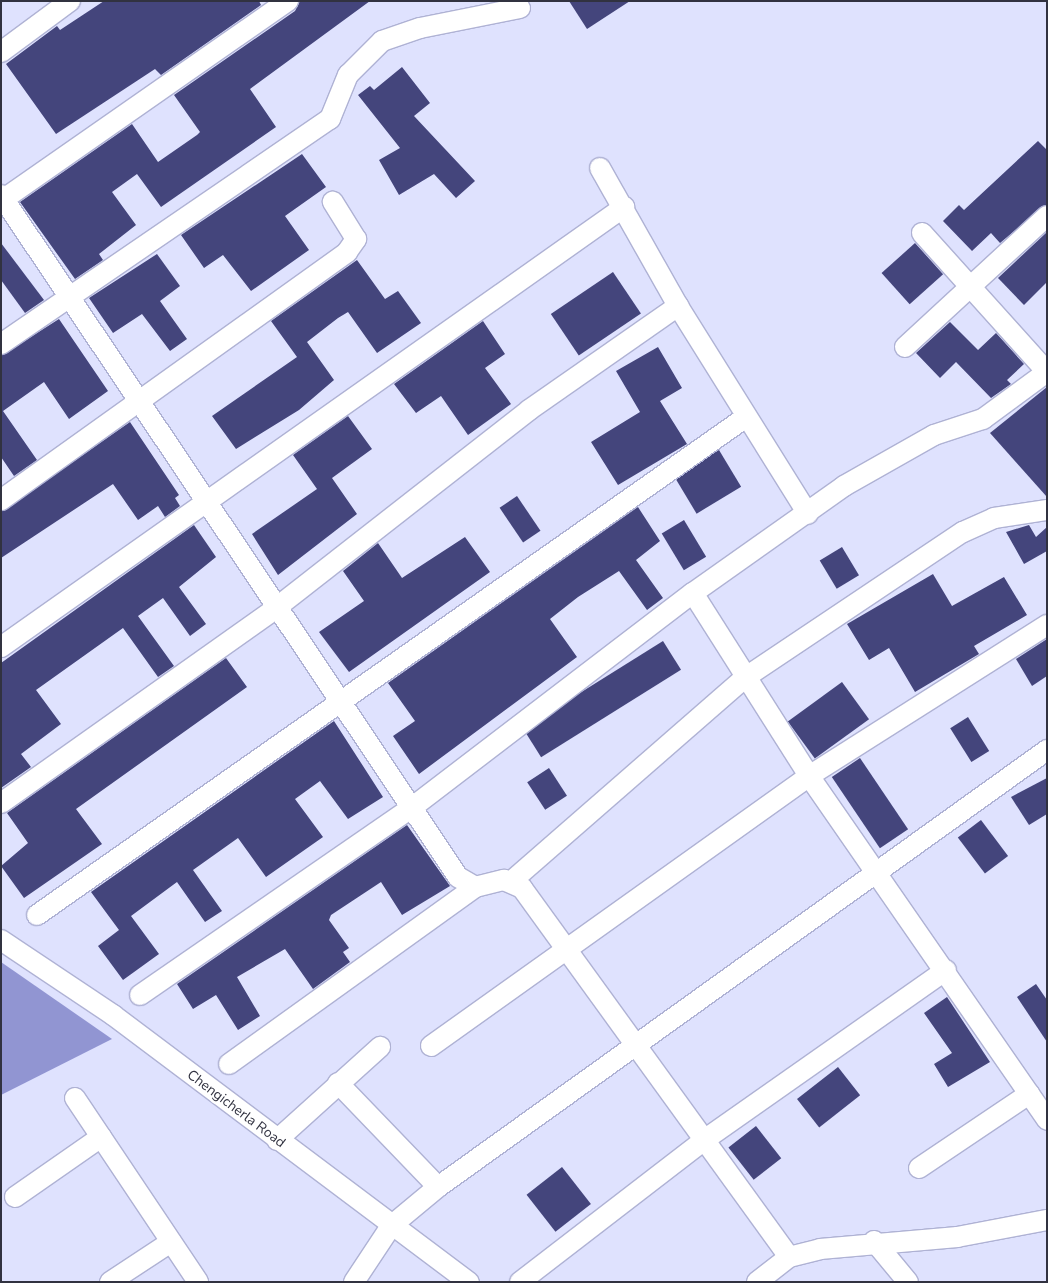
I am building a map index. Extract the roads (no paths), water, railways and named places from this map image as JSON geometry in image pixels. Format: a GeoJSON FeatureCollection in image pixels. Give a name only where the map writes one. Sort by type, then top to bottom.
{"type":"FeatureCollection","features":[{"type":"Feature","properties":{"kind":"street"},"geometry":{"type":"LineString","coordinates":[[1,52],[70,1]]}},
{"type":"Feature","properties":{"kind":"street"},"geometry":{"type":"LineString","coordinates":[[288,1],[2,198],[143,402],[276,608],[343,701],[414,806],[458,877],[475,887]]}},
{"type":"Feature","properties":{"kind":"street"},"geometry":{"type":"LineString","coordinates":[[1,344],[330,119],[348,75],[382,41],[420,28],[520,8],[513,1]]}},
{"type":"Feature","properties":{"kind":"street"},"geometry":{"type":"LineString","coordinates":[[600,168],[624,207],[678,306],[808,514]]}},
{"type":"Feature","properties":{"kind":"street"},"geometry":{"type":"LineString","coordinates":[[1,500],[143,402],[354,246],[351,229],[333,202]]}},
{"type":"Feature","properties":{"kind":"street"},"geometry":{"type":"LineString","coordinates":[[1,646],[208,502],[624,207]]}},
{"type":"Feature","properties":{"kind":"street"},"geometry":{"type":"LineString","coordinates":[[905,348],[1047,216]]}},
{"type":"Feature","properties":{"kind":"street"},"geometry":{"type":"LineString","coordinates":[[140,995],[414,806],[693,593],[808,514],[844,486],[909,449],[1007,405],[1047,372],[922,232]]}},
{"type":"Feature","properties":{"kind":"street"},"geometry":{"type":"LineString","coordinates":[[1,803],[276,608],[530,410],[678,306]]}},
{"type":"Feature","properties":{"kind":"street"},"geometry":{"type":"LineString","coordinates":[[37,915],[343,701],[606,511],[746,417]]}},
{"type":"Feature","properties":{"kind":"street"},"geometry":{"type":"LineString","coordinates":[[229,1064],[475,887],[513,880],[746,677],[963,532],[994,518],[1047,510]]}},
{"type":"Feature","properties":{"kind":"street"},"geometry":{"type":"LineString","coordinates":[[693,593],[809,776],[880,874],[1047,1120]]}},
{"type":"Feature","properties":{"kind":"street"},"geometry":{"type":"LineString","coordinates":[[431,1046],[567,946],[809,776],[1047,624]]}},
{"type":"Feature","properties":{"kind":"street"},"geometry":{"type":"LineString","coordinates":[[354,1282],[391,1226],[438,1187],[635,1042],[880,874],[1047,750]]}},
{"type":"Feature","properties":{"kind":"street"},"geometry":{"type":"LineString","coordinates":[[513,880],[567,946],[635,1042],[707,1138],[789,1257]]}},
{"type":"Feature","properties":{"kind":"street","name":"Chengicherla Road"},"geometry":{"type":"LineString","coordinates":[[1,940],[113,1015],[391,1226],[469,1282]]}},
{"type":"Feature","properties":{"kind":"street"},"geometry":{"type":"LineString","coordinates":[[520,1282],[707,1138],[946,970]]}},
{"type":"Feature","properties":{"kind":"street"},"geometry":{"type":"LineString","coordinates":[[277,1140],[380,1047]]}},
{"type":"Feature","properties":{"kind":"street"},"geometry":{"type":"LineString","coordinates":[[338,1083],[438,1187]]}},
{"type":"Feature","properties":{"kind":"street"},"geometry":{"type":"LineString","coordinates":[[919,1168],[1028,1094]]}},
{"type":"Feature","properties":{"kind":"street"},"geometry":{"type":"LineString","coordinates":[[75,1098],[198,1282]]}},
{"type":"Feature","properties":{"kind":"street"},"geometry":{"type":"LineString","coordinates":[[15,1197],[101,1137]]}},
{"type":"Feature","properties":{"kind":"street"},"geometry":{"type":"LineString","coordinates":[[756,1282],[789,1257],[874,1241],[957,1237],[1047,1220]]}},
{"type":"Feature","properties":{"kind":"street"},"geometry":{"type":"LineString","coordinates":[[874,1241],[908,1282]]}},
{"type":"Feature","properties":{"kind":"street"},"geometry":{"type":"LineString","coordinates":[[110,1282],[171,1242]]}},
{"type":"Feature","properties":{"kind":"water"},"geometry":{"type":"Polygon","coordinates":[[[1,962],[112,1039],[1,1095],[1,962]]]}}]}
